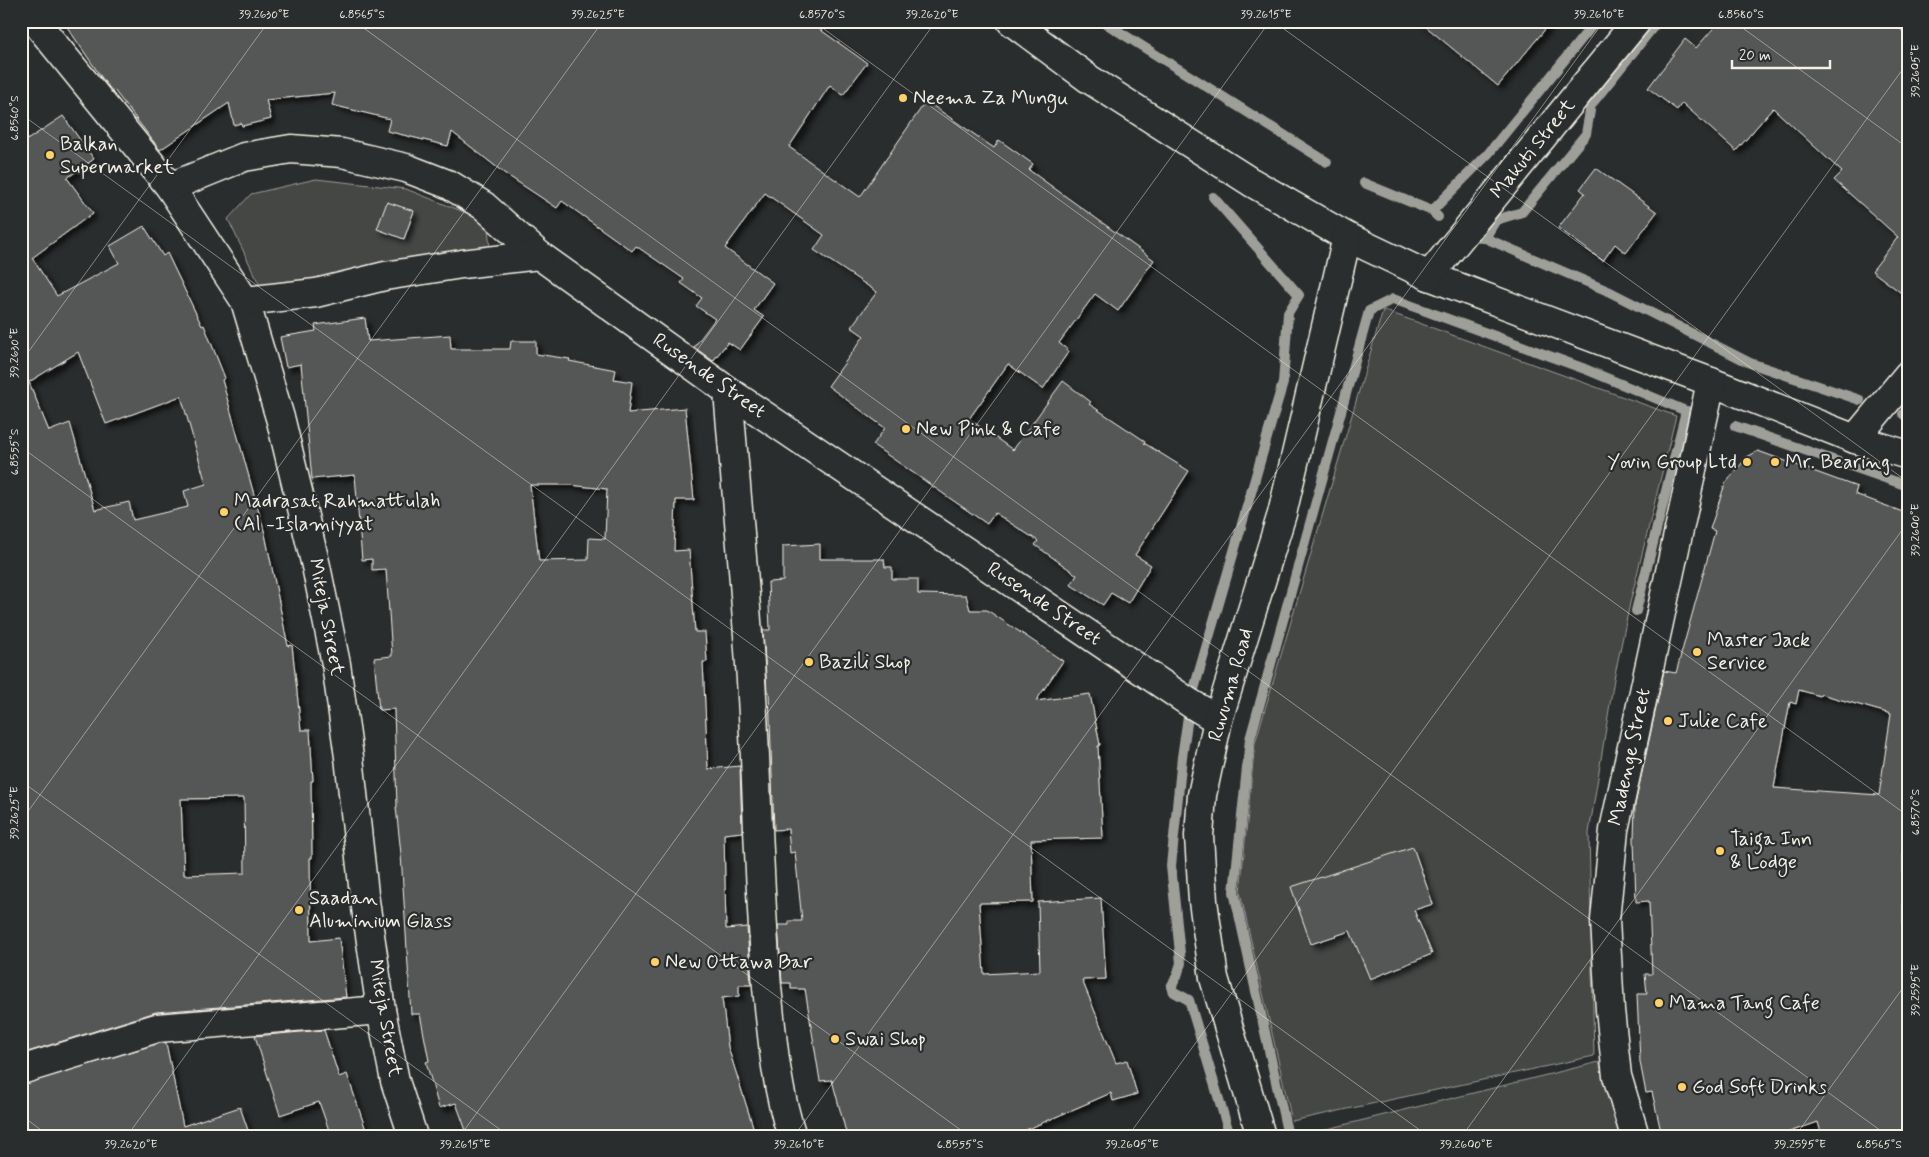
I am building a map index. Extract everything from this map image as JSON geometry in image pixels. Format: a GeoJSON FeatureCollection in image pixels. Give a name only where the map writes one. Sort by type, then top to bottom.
{"type":"FeatureCollection","features":[{"type":"Feature","properties":{"kind":"street","name":"Miteja Street"},"geometry":{"type":"LineString","coordinates":[[35,21],[170,187],[245,301],[281,421],[316,566],[336,664],[350,757],[364,894],[381,1010],[395,1081],[413,1136]]}},
{"type":"Feature","properties":{"kind":"street"},"geometry":{"type":"LineString","coordinates":[[1011,21],[1090,79],[1251,182],[1347,237],[1429,276],[1711,382],[1855,439],[1908,456]]}},
{"type":"Feature","properties":{"kind":"street","name":"Makuti Street"},"geometry":{"type":"LineString","coordinates":[[1429,276],[1637,21]]}},
{"type":"Feature","properties":{"kind":"street","name":"Rusende Street"},"geometry":{"type":"LineString","coordinates":[[170,187],[244,157],[291,149],[342,153],[406,168],[450,185],[484,206],[539,255],[728,391],[1218,720]]}},
{"type":"Feature","properties":{"kind":"street","name":"Ruvuma Road"},"geometry":{"type":"LineString","coordinates":[[1261,1136],[1214,978],[1203,901],[1199,836],[1202,796],[1218,720],[1282,514],[1347,237]]}},
{"type":"Feature","properties":{"kind":"street"},"geometry":{"type":"LineString","coordinates":[[245,301],[316,293],[385,276],[539,255]]}},
{"type":"Feature","properties":{"kind":"street"},"geometry":{"type":"LineString","coordinates":[[1855,439],[1908,376]]}},
{"type":"Feature","properties":{"kind":"street","name":"Madenge Street"},"geometry":{"type":"LineString","coordinates":[[1635,1136],[1617,1076],[1610,1010],[1605,920],[1614,830],[1711,382]]}},
{"type":"Feature","properties":{"kind":"street"},"geometry":{"type":"LineString","coordinates":[[728,391],[755,754],[762,922],[768,1000],[774,1055],[792,1136]]}},
{"type":"Feature","properties":{"kind":"street"},"geometry":{"type":"LineString","coordinates":[[21,1070],[157,1028],[381,1010]]}},
{"type":"Feature","properties":{"kind":"shaded area"},"geometry":{"type":"Polygon","coordinates":[[[316,179],[406,189],[487,221],[490,247],[261,288],[228,219],[251,194],[316,179]]]}},
{"type":"Feature","properties":{"kind":"shaded area"},"geometry":{"type":"Polygon","coordinates":[[[1383,310],[1676,416],[1630,603],[1614,679],[1589,833],[1594,1056],[1292,1121],[1240,892],[1255,743],[1383,310]]]}},
{"type":"Feature","properties":{"kind":"shaded area"},"geometry":{"type":"Polygon","coordinates":[[[1599,1062],[1620,1136],[1299,1136],[1599,1062]]]}},
{"type":"Feature","properties":{"kind":"building"},"geometry":{"type":"Polygon","coordinates":[[[63,21],[808,21],[867,63],[843,95],[830,85],[789,147],[860,197],[926,101],[994,148],[999,140],[1033,164],[1029,170],[1154,260],[1118,311],[1095,294],[1059,343],[1069,351],[1043,389],[1008,364],[969,419],[1013,450],[1063,381],[1091,402],[1089,404],[1145,441],[1144,443],[1189,471],[1135,555],[1151,565],[1128,603],[1111,593],[1103,605],[1071,585],[1077,575],[1035,545],[1038,541],[995,513],[987,524],[873,445],[885,428],[828,386],[864,336],[851,327],[877,292],[814,250],[824,235],[765,193],[725,248],[773,283],[754,310],[764,317],[740,350],[728,342],[713,361],[694,347],[715,319],[696,306],[702,298],[681,283],[684,279],[636,246],[632,251],[562,201],[557,208],[504,173],[452,132],[448,146],[387,131],[390,119],[332,105],[335,93],[266,100],[271,119],[242,126],[241,123],[234,125],[229,103],[160,150],[114,90],[112,91],[104,81],[63,21]]]}},
{"type":"Feature","properties":{"kind":"building"},"geometry":{"type":"Polygon","coordinates":[[[1419,21],[1552,21],[1498,86],[1419,21]]]}},
{"type":"Feature","properties":{"kind":"building"},"geometry":{"type":"Polygon","coordinates":[[[1720,21],[1891,21],[1908,36],[1908,298],[1872,271],[1898,237],[1834,180],[1842,172],[1773,108],[1736,151],[1682,103],[1677,110],[1648,88],[1685,39],[1696,48],[1720,21]]]}},
{"type":"Feature","properties":{"kind":"building"},"geometry":{"type":"Polygon","coordinates":[[[63,116],[94,159],[67,178],[93,213],[32,258],[57,296],[119,263],[110,246],[144,226],[163,256],[167,253],[202,326],[204,325],[225,378],[222,380],[265,534],[288,646],[292,645],[301,730],[310,730],[313,781],[311,781],[312,858],[310,858],[311,941],[339,938],[346,997],[156,1012],[21,1054],[21,144],[63,116]],[[78,352],[29,382],[49,431],[70,423],[95,510],[129,502],[133,520],[188,507],[184,491],[206,484],[181,396],[106,424],[78,352]],[[244,798],[181,799],[184,875],[245,873],[244,798]]]}},
{"type":"Feature","properties":{"kind":"building"},"geometry":{"type":"Polygon","coordinates":[[[1596,168],[1657,212],[1626,253],[1615,244],[1603,261],[1558,228],[1585,193],[1580,189],[1596,168]]]}},
{"type":"Feature","properties":{"kind":"building"},"geometry":{"type":"Polygon","coordinates":[[[387,202],[414,211],[404,239],[377,229],[387,202]]]}},
{"type":"Feature","properties":{"kind":"building"},"geometry":{"type":"Polygon","coordinates":[[[365,318],[368,341],[450,335],[451,349],[510,349],[511,341],[536,341],[536,354],[570,359],[569,361],[616,370],[614,379],[632,382],[628,413],[685,408],[694,500],[676,500],[674,551],[689,550],[695,632],[705,632],[707,662],[703,662],[708,769],[740,766],[742,832],[724,834],[726,929],[747,927],[751,985],[739,985],[739,996],[722,998],[728,1047],[756,1136],[468,1136],[456,1103],[439,1108],[426,1062],[429,1061],[420,1014],[411,1014],[401,854],[396,807],[394,709],[379,710],[374,658],[392,656],[386,569],[372,570],[372,559],[362,560],[355,475],[312,479],[301,364],[286,367],[280,337],[316,331],[315,325],[365,318]],[[530,485],[539,561],[588,560],[589,538],[605,539],[607,489],[569,485],[530,485]]]}},
{"type":"Feature","properties":{"kind":"building"},"geometry":{"type":"Polygon","coordinates":[[[1758,451],[1857,487],[1855,494],[1908,514],[1908,770],[1904,797],[1906,797],[1903,856],[1903,935],[1908,935],[1908,1136],[1822,1136],[1818,1122],[1778,1136],[1662,1136],[1652,1092],[1646,1093],[1640,1062],[1637,994],[1647,994],[1645,974],[1652,974],[1649,901],[1636,902],[1635,805],[1664,671],[1676,673],[1715,531],[1710,529],[1725,484],[1747,457],[1758,451]],[[1799,690],[1796,704],[1790,702],[1774,788],[1879,795],[1891,714],[1821,694],[1820,696],[1799,690]]]}},
{"type":"Feature","properties":{"kind":"building"},"geometry":{"type":"Polygon","coordinates":[[[820,544],[820,559],[884,559],[885,567],[892,567],[892,579],[918,579],[918,594],[966,595],[970,610],[987,610],[1063,661],[1036,701],[1090,694],[1100,745],[1098,746],[1103,838],[1031,840],[1033,902],[979,903],[984,974],[1040,971],[1038,902],[1101,898],[1106,979],[1082,980],[1116,1063],[1127,1060],[1137,1094],[1113,1101],[1111,1093],[1012,1136],[847,1136],[832,1080],[820,1081],[805,989],[791,989],[791,983],[782,983],[778,925],[789,925],[789,921],[802,921],[795,852],[790,853],[788,829],[774,830],[769,692],[767,692],[763,630],[770,630],[768,582],[783,581],[783,546],[820,544]]]}},
{"type":"Feature","properties":{"kind":"building"},"geometry":{"type":"Polygon","coordinates":[[[1413,847],[1433,904],[1414,910],[1432,954],[1370,979],[1350,931],[1311,944],[1291,887],[1413,847]]]}},
{"type":"Feature","properties":{"kind":"building"},"geometry":{"type":"Polygon","coordinates":[[[324,1030],[339,1077],[347,1074],[368,1136],[331,1136],[319,1102],[280,1115],[255,1036],[324,1030]]]}},
{"type":"Feature","properties":{"kind":"building"},"geometry":{"type":"Polygon","coordinates":[[[160,1043],[166,1043],[183,1126],[240,1107],[250,1136],[29,1136],[21,1112],[21,1085],[160,1043]]]}},
{"type":"Feature","properties":{"kind":"waterway"},"geometry":{"type":"LineString","coordinates":[[1102,21],[1327,162]]}},
{"type":"Feature","properties":{"kind":"waterway"},"geometry":{"type":"LineString","coordinates":[[1432,211],[1488,154],[1596,21]]}},
{"type":"Feature","properties":{"kind":"waterway"},"geometry":{"type":"LineString","coordinates":[[1485,238],[1496,220],[1522,212],[1586,134],[1591,105],[1658,21]]}},
{"type":"Feature","properties":{"kind":"waterway"},"geometry":{"type":"LineString","coordinates":[[1364,183],[1432,211],[1438,217]]}},
{"type":"Feature","properties":{"kind":"waterway"},"geometry":{"type":"LineString","coordinates":[[1213,197],[1299,295],[1288,313],[1283,383],[1190,703],[1182,757],[1171,866],[1181,963],[1171,987],[1174,992],[1189,1000],[1230,1136]]}},
{"type":"Feature","properties":{"kind":"waterway"},"geometry":{"type":"LineString","coordinates":[[1481,238],[1485,238],[1608,291],[1750,363],[1860,400]]}},
{"type":"Feature","properties":{"kind":"waterway"},"geometry":{"type":"LineString","coordinates":[[1288,1136],[1234,892],[1250,739],[1369,311],[1393,299],[1585,369],[1686,411],[1695,412]]}},
{"type":"Feature","properties":{"kind":"waterway"},"geometry":{"type":"LineString","coordinates":[[1636,611],[1686,411]]}},
{"type":"Feature","properties":{"kind":"waterway"},"geometry":{"type":"LineString","coordinates":[[1903,414],[1908,416]]}},
{"type":"Feature","properties":{"kind":"waterway"},"geometry":{"type":"LineString","coordinates":[[1735,426],[1908,486]]}},
{"type":"Feature","properties":{"kind":"place","name":"Neema Za Mungu"},"geometry":{"type":"Point","coordinates":[903,98]}},
{"type":"Feature","properties":{"kind":"place","name":"Balkan Supermarket"},"geometry":{"type":"Point","coordinates":[50,155]}},
{"type":"Feature","properties":{"kind":"place","name":"New Pink & Cafe"},"geometry":{"type":"Point","coordinates":[906,429]}},
{"type":"Feature","properties":{"kind":"place","name":"Yovin Group Ltd"},"geometry":{"type":"Point","coordinates":[1747,462]}},
{"type":"Feature","properties":{"kind":"place","name":"Mr. Bearing"},"geometry":{"type":"Point","coordinates":[1775,462]}},
{"type":"Feature","properties":{"kind":"place","name":"Madrasat Rahmattulah (Al -Islamiyyat"},"geometry":{"type":"Point","coordinates":[224,512]}},
{"type":"Feature","properties":{"kind":"place","name":"Master Jack Service"},"geometry":{"type":"Point","coordinates":[1697,652]}},
{"type":"Feature","properties":{"kind":"place","name":"Bazili Shop"},"geometry":{"type":"Point","coordinates":[809,662]}},
{"type":"Feature","properties":{"kind":"place","name":"Julie Cafe"},"geometry":{"type":"Point","coordinates":[1668,721]}},
{"type":"Feature","properties":{"kind":"place","name":"Taiga Inn & Lodge"},"geometry":{"type":"Point","coordinates":[1720,851]}},
{"type":"Feature","properties":{"kind":"place","name":"Saadan Aluminium Glass"},"geometry":{"type":"Point","coordinates":[299,910]}},
{"type":"Feature","properties":{"kind":"place","name":"New Ottawa Bar"},"geometry":{"type":"Point","coordinates":[655,962]}},
{"type":"Feature","properties":{"kind":"place","name":"Mama Tang Cafe"},"geometry":{"type":"Point","coordinates":[1659,1003]}},
{"type":"Feature","properties":{"kind":"place","name":"Swai Shop"},"geometry":{"type":"Point","coordinates":[835,1039]}},
{"type":"Feature","properties":{"kind":"place","name":"God Soft Drinks"},"geometry":{"type":"Point","coordinates":[1682,1087]}}]}
